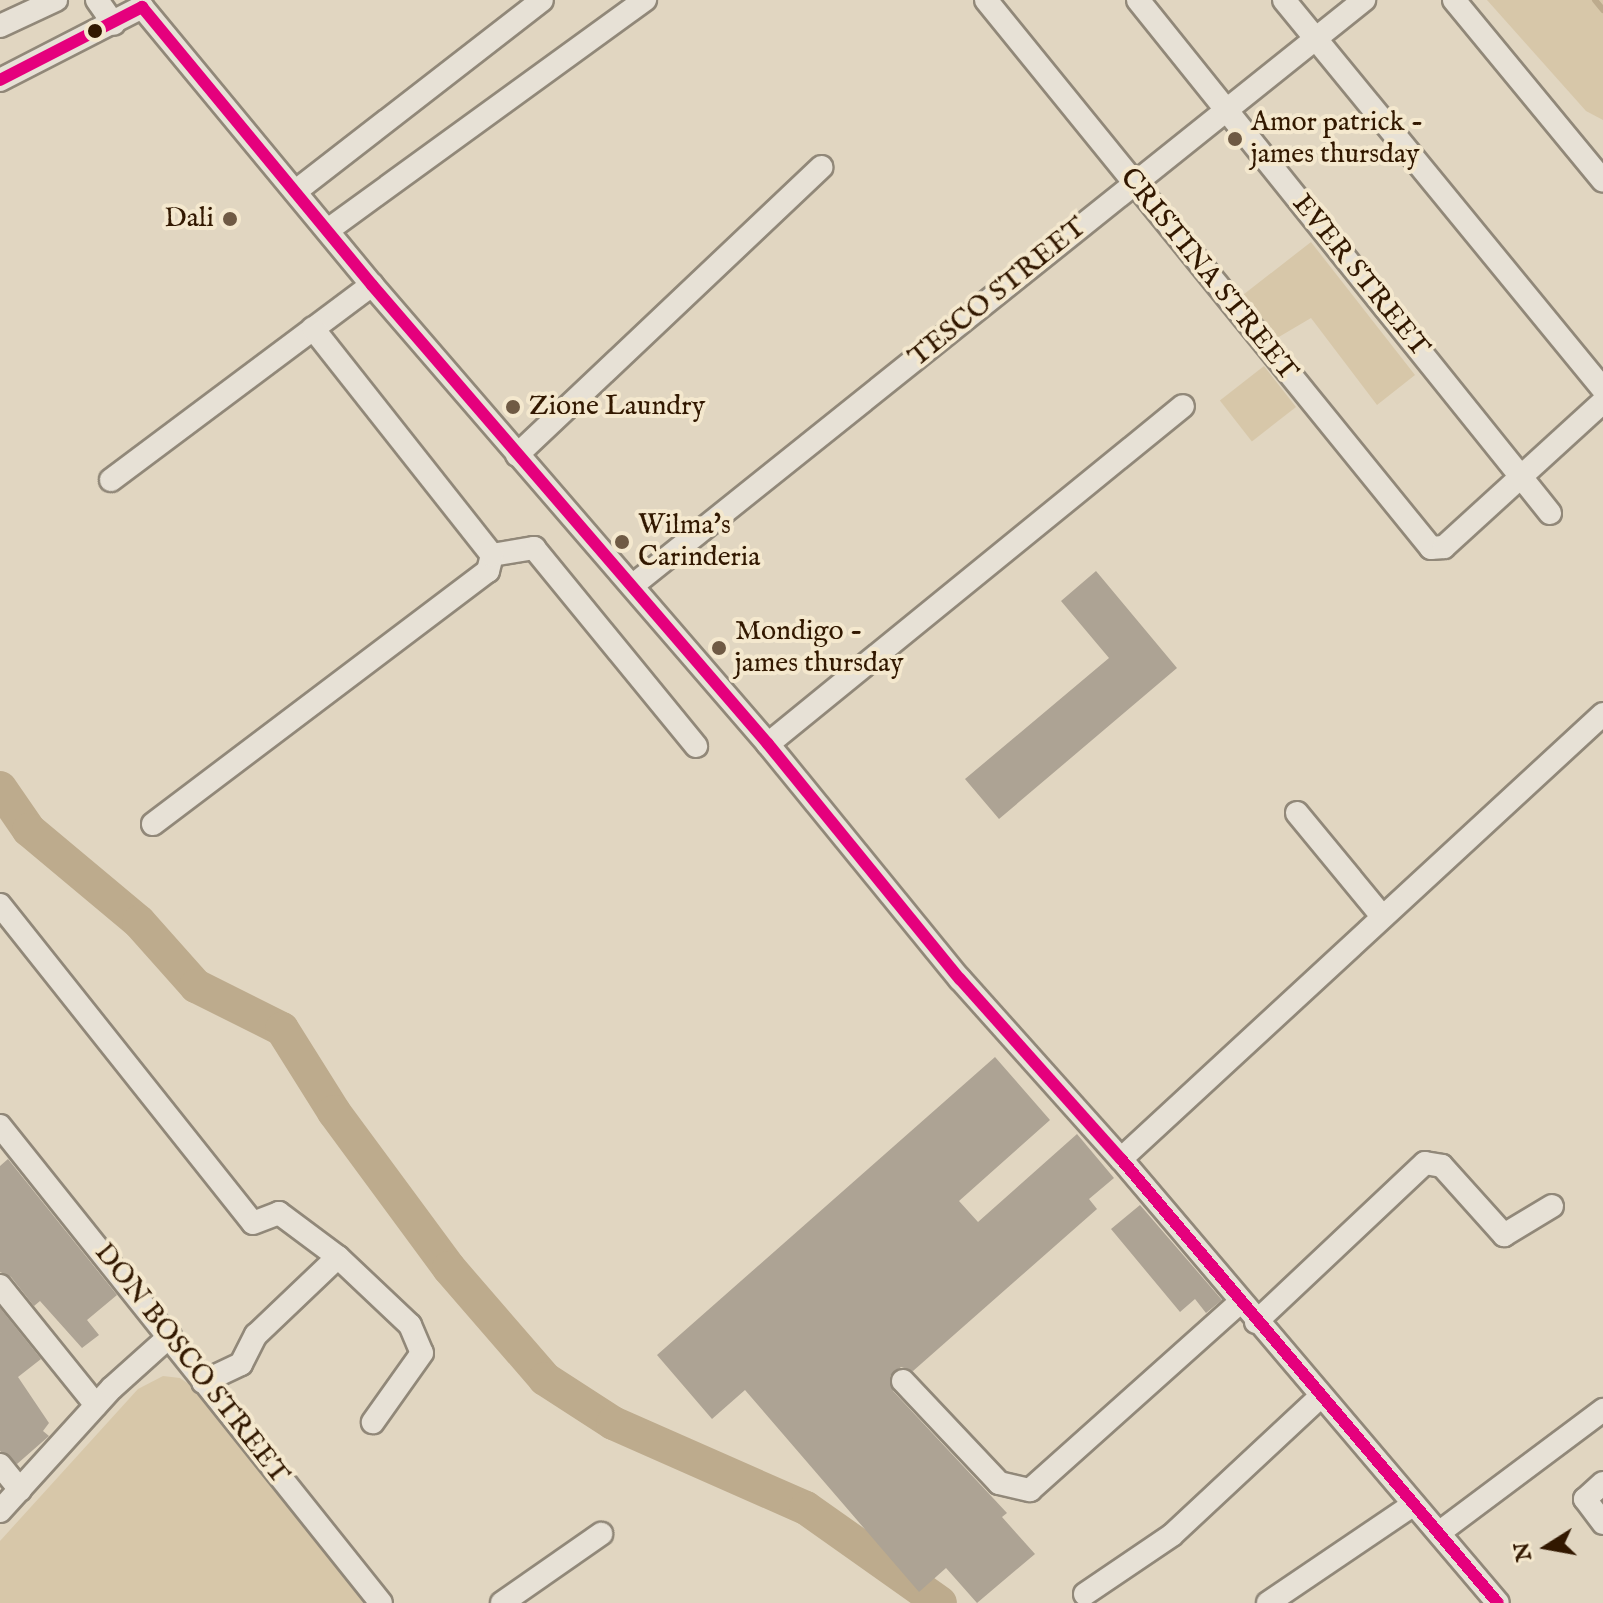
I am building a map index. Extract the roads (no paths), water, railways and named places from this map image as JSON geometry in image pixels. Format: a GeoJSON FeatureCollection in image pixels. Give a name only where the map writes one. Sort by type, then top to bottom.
{"type":"FeatureCollection","features":[{"type":"Feature","properties":{"kind":"street"},"geometry":{"type":"LineString","coordinates":[[0,26],[56,0]]}},
{"type":"Feature","properties":{"kind":"street"},"geometry":{"type":"LineString","coordinates":[[97,0],[114,24]]}},
{"type":"Feature","properties":{"kind":"street"},"geometry":{"type":"LineString","coordinates":[[296,191],[542,0]]}},
{"type":"Feature","properties":{"kind":"street"},"geometry":{"type":"LineString","coordinates":[[328,230],[645,0]]}},
{"type":"Feature","properties":{"kind":"street","name":"CRISTINA STREET"},"geometry":{"type":"LineString","coordinates":[[986,0],[1431,548],[1444,547],[1523,477]]}},
{"type":"Feature","properties":{"kind":"street","name":"EVER STREET"},"geometry":{"type":"LineString","coordinates":[[1138,0],[1550,513]]}},
{"type":"Feature","properties":{"kind":"street"},"geometry":{"type":"LineString","coordinates":[[1284,0],[1603,389]]}},
{"type":"Feature","properties":{"kind":"street","name":"TESCO STREET"},"geometry":{"type":"LineString","coordinates":[[632,586],[1364,0]]}},
{"type":"Feature","properties":{"kind":"street"},"geometry":{"type":"LineString","coordinates":[[1454,0],[1603,181]]}},
{"type":"Feature","properties":{"kind":"street"},"geometry":{"type":"LineString","coordinates":[[0,80],[31,60],[114,24],[148,4],[372,285],[768,744],[960,979],[1121,1159],[1239,1303],[1413,1505],[1440,1532],[1498,1603]]}},
{"type":"Feature","properties":{"kind":"street"},"geometry":{"type":"LineString","coordinates":[[517,455],[822,167]]}},
{"type":"Feature","properties":{"kind":"street"},"geometry":{"type":"LineString","coordinates":[[111,480],[372,285]]}},
{"type":"Feature","properties":{"kind":"street"},"geometry":{"type":"LineString","coordinates":[[313,328],[492,555]]}},
{"type":"Feature","properties":{"kind":"street"},"geometry":{"type":"LineString","coordinates":[[1523,477],[1603,402]]}},
{"type":"Feature","properties":{"kind":"street"},"geometry":{"type":"LineString","coordinates":[[768,744],[1183,406]]}},
{"type":"Feature","properties":{"kind":"street"},"geometry":{"type":"LineString","coordinates":[[492,555],[534,548],[696,746]]}},
{"type":"Feature","properties":{"kind":"street"},"geometry":{"type":"LineString","coordinates":[[153,824],[488,571],[492,555]]}},
{"type":"Feature","properties":{"kind":"street"},"geometry":{"type":"LineString","coordinates":[[1121,1159],[1603,714]]}},
{"type":"Feature","properties":{"kind":"street"},"geometry":{"type":"LineString","coordinates":[[1297,813],[1382,916]]}},
{"type":"Feature","properties":{"kind":"street"},"geometry":{"type":"LineString","coordinates":[[0,905],[253,1223],[279,1213],[338,1257],[410,1325],[422,1353],[373,1422]]}},
{"type":"Feature","properties":{"kind":"street","name":"DON BOSCO STREET"},"geometry":{"type":"LineString","coordinates":[[0,1126],[381,1603]]}},
{"type":"Feature","properties":{"kind":"street"},"geometry":{"type":"LineString","coordinates":[[1256,1322],[1425,1163],[1442,1166],[1504,1235],[1552,1206]]}},
{"type":"Feature","properties":{"kind":"street"},"geometry":{"type":"LineString","coordinates":[[203,1382],[241,1364],[256,1335],[338,1257]]}},
{"type":"Feature","properties":{"kind":"street"},"geometry":{"type":"LineString","coordinates":[[0,1286],[96,1405]]}},
{"type":"Feature","properties":{"kind":"street"},"geometry":{"type":"LineString","coordinates":[[903,1381],[999,1483],[1030,1490],[1239,1303]]}},
{"type":"Feature","properties":{"kind":"street"},"geometry":{"type":"LineString","coordinates":[[0,1511],[96,1405],[170,1336]]}},
{"type":"Feature","properties":{"kind":"street"},"geometry":{"type":"LineString","coordinates":[[1085,1594],[1172,1535],[1320,1397]]}},
{"type":"Feature","properties":{"kind":"street"},"geometry":{"type":"LineString","coordinates":[[1440,1532],[1603,1410]]}},
{"type":"Feature","properties":{"kind":"street"},"geometry":{"type":"LineString","coordinates":[[0,1465],[20,1490]]}},
{"type":"Feature","properties":{"kind":"street"},"geometry":{"type":"LineString","coordinates":[[1603,1483],[1585,1499],[1603,1523]]}},
{"type":"Feature","properties":{"kind":"street"},"geometry":{"type":"LineString","coordinates":[[1268,1603],[1413,1505]]}},
{"type":"Feature","properties":{"kind":"street"},"geometry":{"type":"LineString","coordinates":[[502,1603],[601,1534]]}},
{"type":"Feature","properties":{"kind":"waterway"},"geometry":{"type":"LineString","coordinates":[[1595,0],[1603,10]]}},
{"type":"Feature","properties":{"kind":"waterway"},"geometry":{"type":"LineString","coordinates":[[0,788],[29,830],[139,922],[196,986],[282,1029],[334,1112],[449,1268],[545,1379],[613,1423],[806,1508],[940,1603]]}},
{"type":"Feature","properties":{"kind":"place","name":"Amor patrick - james thursday"},"geometry":{"type":"Point","coordinates":[1235,139]}},
{"type":"Feature","properties":{"kind":"place","name":"Dali"},"geometry":{"type":"Point","coordinates":[230,219]}},
{"type":"Feature","properties":{"kind":"place","name":"Zione Laundry"},"geometry":{"type":"Point","coordinates":[513,407]}},
{"type":"Feature","properties":{"kind":"place","name":"Wilma's Carinderia"},"geometry":{"type":"Point","coordinates":[622,542]}},
{"type":"Feature","properties":{"kind":"place","name":"Mondigo - james thursday"},"geometry":{"type":"Point","coordinates":[719,648]}}]}
